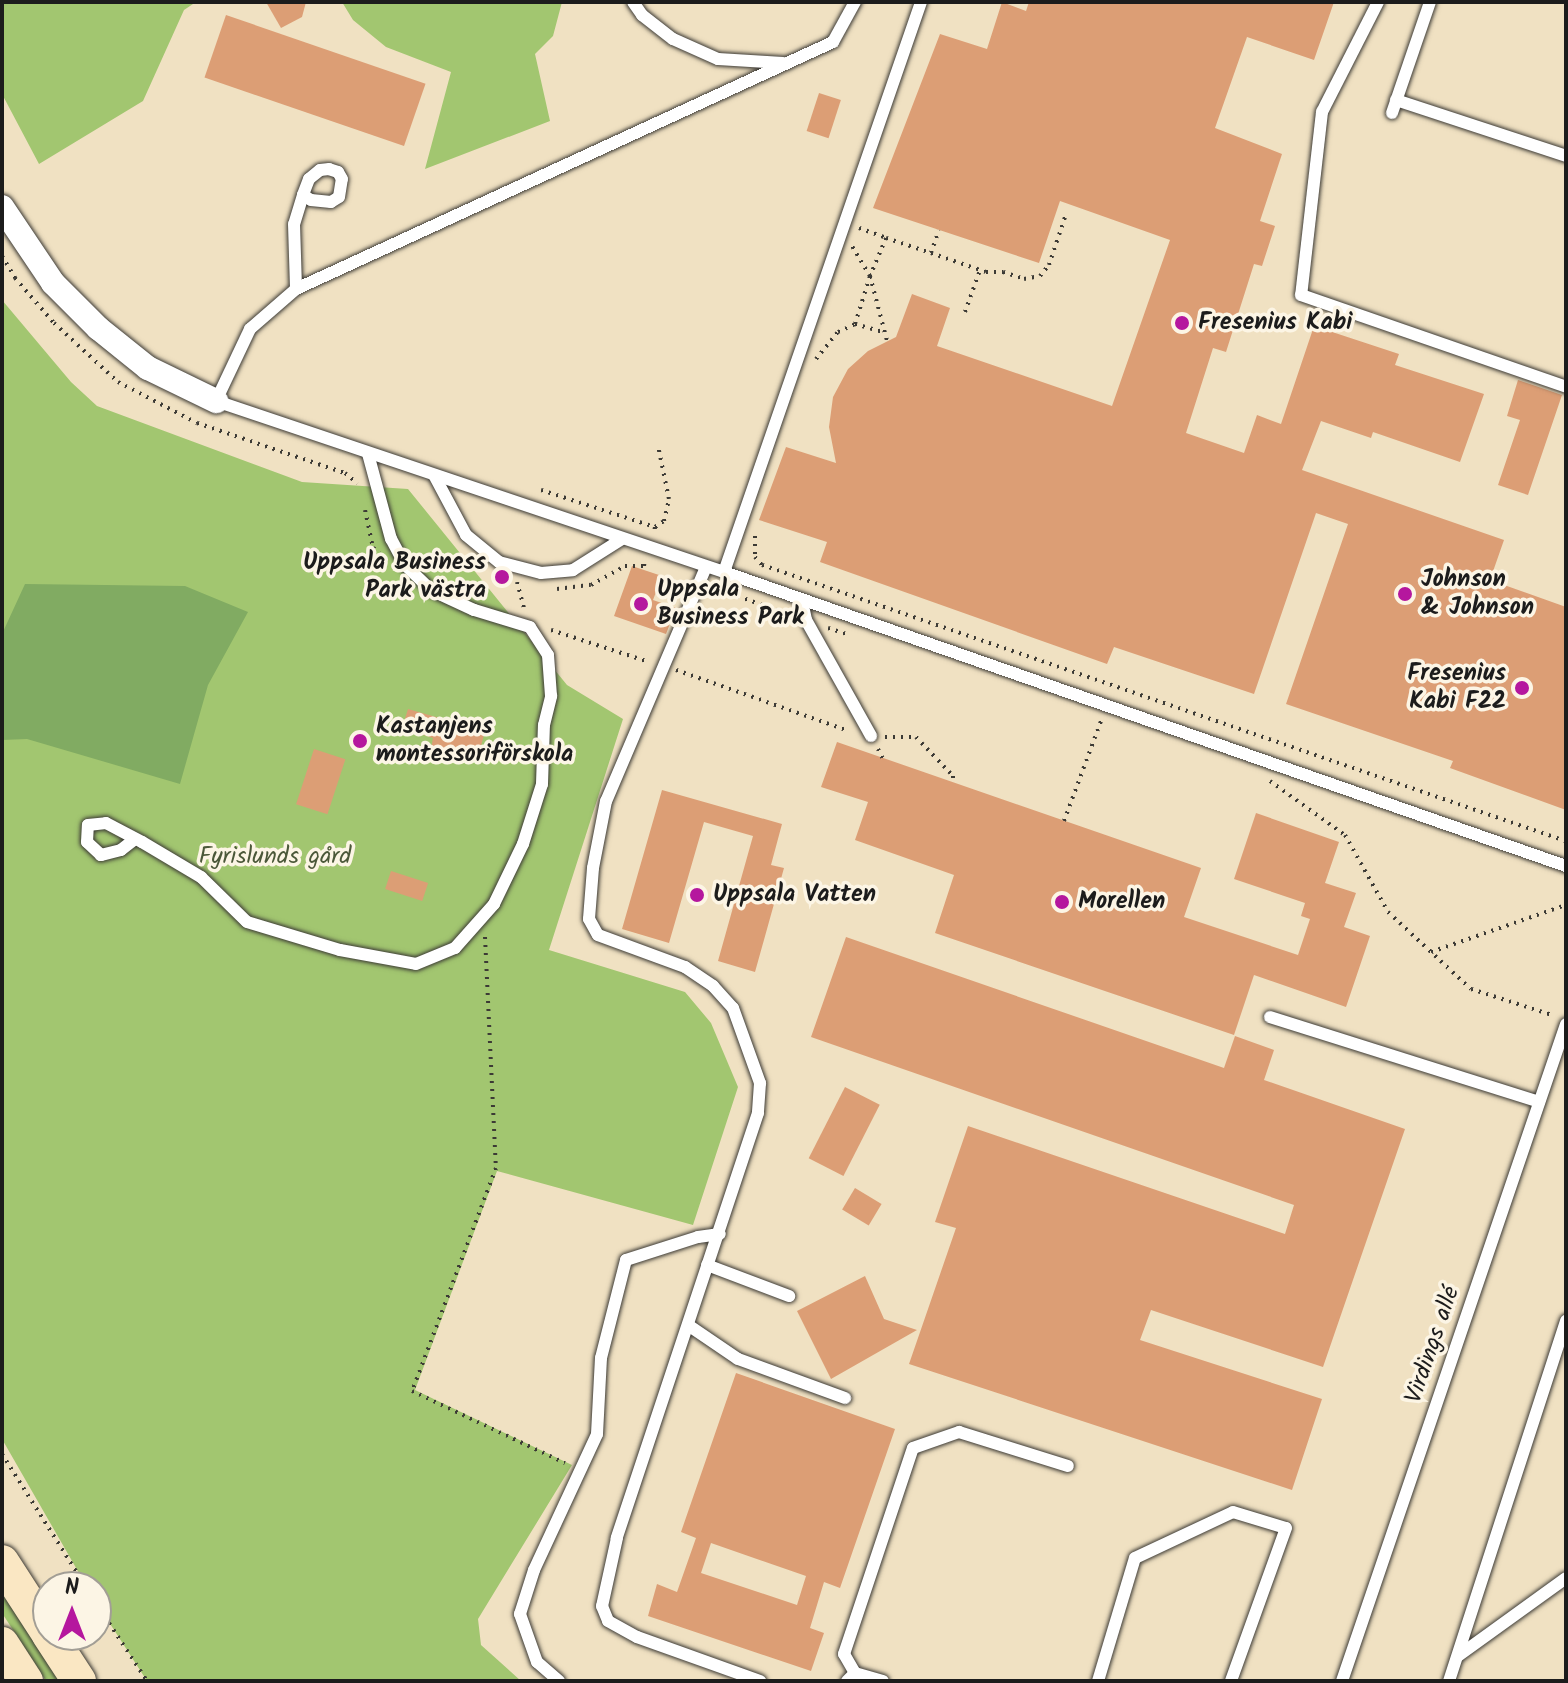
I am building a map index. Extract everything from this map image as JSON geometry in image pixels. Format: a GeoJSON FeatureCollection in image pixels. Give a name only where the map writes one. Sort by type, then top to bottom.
{"type":"FeatureCollection","features":[{"type":"Feature","properties":{"kind":"main road"},"geometry":{"type":"LineString","coordinates":[[2,1562],[32,1608]]}},
{"type":"Feature","properties":{"kind":"main road"},"geometry":{"type":"LineString","coordinates":[[60,1651],[79,1681]]}},
{"type":"Feature","properties":{"kind":"street"},"geometry":{"type":"LineString","coordinates":[[2,207],[53,283],[98,328],[148,368],[216,401]]}},
{"type":"Feature","properties":{"kind":"lane"},"geometry":{"type":"LineString","coordinates":[[633,2],[642,15],[673,39],[718,59],[787,63]]}},
{"type":"Feature","properties":{"kind":"lane"},"geometry":{"type":"LineString","coordinates":[[855,2],[833,42],[296,289],[250,329],[216,401],[724,572],[1566,866]]}},
{"type":"Feature","properties":{"kind":"lane"},"geometry":{"type":"LineString","coordinates":[[724,572],[921,2]]}},
{"type":"Feature","properties":{"kind":"lane"},"geometry":{"type":"LineString","coordinates":[[1378,2],[1322,112],[1301,295],[1566,387]]}},
{"type":"Feature","properties":{"kind":"lane"},"geometry":{"type":"LineString","coordinates":[[1392,113],[1430,2]]}},
{"type":"Feature","properties":{"kind":"lane"},"geometry":{"type":"LineString","coordinates":[[1396,100],[1566,156]]}},
{"type":"Feature","properties":{"kind":"lane"},"geometry":{"type":"LineString","coordinates":[[296,289],[294,224],[303,195]]}},
{"type":"Feature","properties":{"kind":"lane"},"geometry":{"type":"LineString","coordinates":[[135,839],[201,877],[247,922],[340,950],[416,964],[455,948],[494,904],[523,844],[542,784],[544,725],[551,696],[548,655],[530,627],[474,610],[431,590],[405,565],[391,539],[368,454]]}},
{"type":"Feature","properties":{"kind":"lane"},"geometry":{"type":"LineString","coordinates":[[434,475],[466,535],[499,562],[541,573],[573,570],[622,539]]}},
{"type":"Feature","properties":{"kind":"lane"},"geometry":{"type":"LineString","coordinates":[[706,567],[606,801],[593,868],[589,919],[598,935],[685,967],[713,986],[733,1008],[760,1083],[758,1113],[617,1538],[602,1606],[608,1621],[637,1637],[760,1681]]}},
{"type":"Feature","properties":{"kind":"lane"},"geometry":{"type":"LineString","coordinates":[[802,601],[806,620],[871,736]]}},
{"type":"Feature","properties":{"kind":"lane"},"geometry":{"type":"LineString","coordinates":[[1270,1017],[1539,1102]]}},
{"type":"Feature","properties":{"kind":"lane","name":"Virdings allé"},"geometry":{"type":"LineString","coordinates":[[1342,1681],[1566,1022]]}},
{"type":"Feature","properties":{"kind":"lane"},"geometry":{"type":"LineString","coordinates":[[559,1681],[537,1662],[520,1614],[534,1570],[597,1434],[601,1358],[626,1260],[698,1237],[720,1234]]}},
{"type":"Feature","properties":{"kind":"lane"},"geometry":{"type":"LineString","coordinates":[[707,1265],[789,1296]]}},
{"type":"Feature","properties":{"kind":"lane"},"geometry":{"type":"LineString","coordinates":[[1449,1681],[1560,1357],[1566,1320]]}},
{"type":"Feature","properties":{"kind":"lane"},"geometry":{"type":"LineString","coordinates":[[688,1325],[738,1359],[845,1398]]}},
{"type":"Feature","properties":{"kind":"lane"},"geometry":{"type":"LineString","coordinates":[[883,1681],[851,1677],[844,1654],[913,1448],[959,1432],[1068,1466]]}},
{"type":"Feature","properties":{"kind":"lane"},"geometry":{"type":"LineString","coordinates":[[1098,1681],[1135,1558],[1233,1512],[1286,1528],[1231,1681]]}},
{"type":"Feature","properties":{"kind":"lane"},"geometry":{"type":"LineString","coordinates":[[1457,1657],[1566,1578]]}},
{"type":"Feature","properties":{"kind":"path"},"geometry":{"type":"LineString","coordinates":[[844,228],[886,238],[980,270],[1003,272],[1024,279],[1040,276],[1049,265],[1066,214]]}},
{"type":"Feature","properties":{"kind":"path"},"geometry":{"type":"LineString","coordinates":[[844,228],[870,276],[887,341]]}},
{"type":"Feature","properties":{"kind":"path"},"geometry":{"type":"LineString","coordinates":[[931,253],[939,230]]}},
{"type":"Feature","properties":{"kind":"path"},"geometry":{"type":"LineString","coordinates":[[855,324],[886,238]]}},
{"type":"Feature","properties":{"kind":"path"},"geometry":{"type":"LineString","coordinates":[[965,312],[980,270]]}},
{"type":"Feature","properties":{"kind":"path"},"geometry":{"type":"LineString","coordinates":[[813,365],[823,347],[838,332],[855,324],[885,333]]}},
{"type":"Feature","properties":{"kind":"path"},"geometry":{"type":"LineString","coordinates":[[655,527],[664,521],[669,499],[658,446]]}},
{"type":"Feature","properties":{"kind":"path"},"geometry":{"type":"LineString","coordinates":[[755,533],[755,557],[762,565],[1566,841]]}},
{"type":"Feature","properties":{"kind":"path"},"geometry":{"type":"LineString","coordinates":[[516,582],[530,627],[664,667],[871,736],[916,737],[953,776],[953,783]]}},
{"type":"Feature","properties":{"kind":"path"},"geometry":{"type":"LineString","coordinates":[[699,583],[858,638]]}},
{"type":"Feature","properties":{"kind":"path"},"geometry":{"type":"LineString","coordinates":[[1092,718],[1116,726]]}},
{"type":"Feature","properties":{"kind":"path"},"geometry":{"type":"LineString","coordinates":[[1064,821],[1101,721]]}},
{"type":"Feature","properties":{"kind":"path"},"geometry":{"type":"LineString","coordinates":[[1265,777],[1345,835],[1388,912],[1471,989],[1566,1022]]}},
{"type":"Feature","properties":{"kind":"path"},"geometry":{"type":"LineString","coordinates":[[1431,952],[1566,905]]}},
{"type":"Feature","properties":{"kind":"path"},"geometry":{"type":"LineString","coordinates":[[484,915],[496,1168],[412,1391],[582,1471]]}},
{"type":"Feature","properties":{"kind":"path"},"geometry":{"type":"LineString","coordinates":[[2,1454],[76,1571]]}},
{"type":"Feature","properties":{"kind":"path"},"geometry":{"type":"LineString","coordinates":[[112,1627],[147,1681]]}},
{"type":"Feature","properties":{"kind":"green space"},"geometry":{"type":"Polygon","coordinates":[[[2,2],[196,2],[184,10],[143,101],[39,164],[2,94],[2,2]]]}},
{"type":"Feature","properties":{"kind":"green space"},"geometry":{"type":"Polygon","coordinates":[[[342,2],[562,2],[553,36],[535,54],[550,121],[425,169],[451,72],[386,47],[353,20],[342,2]]]}},
{"type":"Feature","properties":{"kind":"green space","name":"Fyrislunds gård"},"geometry":{"type":"Polygon","coordinates":[[[2,300],[71,382],[97,406],[302,482],[408,489],[567,685],[623,719],[549,950],[685,992],[711,1023],[738,1087],[693,1225],[497,1171],[415,1390],[572,1465],[478,1619],[481,1645],[521,1681],[147,1681],[112,1627],[112,1571],[78,1571],[2,1439],[2,300]]]}},
{"type":"Feature","properties":{"kind":"green space"},"geometry":{"type":"Polygon","coordinates":[[[25,584],[185,586],[248,612],[208,685],[180,784],[27,739],[2,740],[2,634],[25,584]]]}},
{"type":"Feature","properties":{"kind":"green space"},"geometry":{"type":"Polygon","coordinates":[[[2,1592],[32,1638],[32,1651],[40,1651],[60,1681],[46,1681],[2,1613],[2,1592]]]}},
{"type":"Feature","properties":{"kind":"building"},"geometry":{"type":"Polygon","coordinates":[[[266,2],[306,2],[302,17],[281,28],[266,2]]]}},
{"type":"Feature","properties":{"kind":"building"},"geometry":{"type":"Polygon","coordinates":[[[1002,2],[1026,11],[1029,2],[1334,2],[1314,60],[1247,37],[1215,128],[1282,154],[1260,221],[1275,226],[1262,266],[1254,264],[1226,352],[1213,348],[1186,433],[1244,453],[1257,415],[1281,424],[1314,326],[1399,354],[1395,365],[1484,394],[1460,462],[1373,432],[1371,438],[1321,421],[1302,470],[1504,540],[1490,580],[1566,607],[1566,810],[1450,768],[1453,761],[1286,704],[1348,524],[1316,513],[1254,694],[1114,647],[1107,664],[820,562],[827,542],[759,520],[786,447],[836,463],[829,427],[833,397],[848,369],[868,351],[896,337],[912,294],[950,308],[937,346],[1112,406],[1170,240],[1060,201],[1039,263],[873,208],[940,34],[987,49],[1002,2]]]}},
{"type":"Feature","properties":{"kind":"building"},"geometry":{"type":"Polygon","coordinates":[[[226,15],[426,84],[404,146],[205,77],[226,15]]]}},
{"type":"Feature","properties":{"kind":"building"},"geometry":{"type":"Polygon","coordinates":[[[819,93],[841,100],[829,138],[807,131],[819,93]]]}},
{"type":"Feature","properties":{"kind":"building"},"geometry":{"type":"Polygon","coordinates":[[[1518,380],[1562,395],[1528,495],[1498,485],[1520,420],[1507,416],[1518,380]]]}},
{"type":"Feature","properties":{"kind":"building","name":"Uppsala Business Park"},"geometry":{"type":"Polygon","coordinates":[[[632,566],[662,576],[653,600],[676,608],[666,634],[614,616],[632,566]]]}},
{"type":"Feature","properties":{"kind":"building"},"geometry":{"type":"Polygon","coordinates":[[[408,709],[485,731],[477,761],[431,749],[433,738],[402,728],[408,709]]]}},
{"type":"Feature","properties":{"kind":"building"},"geometry":{"type":"Polygon","coordinates":[[[837,742],[1201,868],[1184,917],[1298,955],[1310,919],[1301,916],[1305,903],[1234,879],[1256,813],[1339,842],[1325,883],[1356,893],[1344,927],[1370,936],[1346,1007],[1254,975],[1234,1035],[935,933],[954,875],[855,840],[868,802],[821,787],[837,742]]]}},
{"type":"Feature","properties":{"kind":"building"},"geometry":{"type":"Polygon","coordinates":[[[314,749],[345,759],[327,814],[296,804],[314,749]]]}},
{"type":"Feature","properties":{"kind":"building"},"geometry":{"type":"Polygon","coordinates":[[[662,790],[782,824],[771,865],[784,868],[755,972],[718,961],[753,836],[704,822],[669,943],[622,929],[662,790]]]}},
{"type":"Feature","properties":{"kind":"building"},"geometry":{"type":"Polygon","coordinates":[[[391,871],[428,883],[422,901],[385,889],[391,871]]]}},
{"type":"Feature","properties":{"kind":"building"},"geometry":{"type":"Polygon","coordinates":[[[846,937],[1224,1068],[1235,1036],[1274,1050],[1264,1080],[1405,1129],[1323,1367],[1151,1310],[1140,1340],[1322,1399],[1292,1490],[909,1364],[956,1228],[935,1222],[968,1126],[1285,1234],[1294,1205],[811,1037],[846,937]]]}},
{"type":"Feature","properties":{"kind":"building"},"geometry":{"type":"Polygon","coordinates":[[[845,1087],[880,1105],[843,1176],[809,1158],[845,1087]]]}},
{"type":"Feature","properties":{"kind":"building"},"geometry":{"type":"Polygon","coordinates":[[[855,1188],[882,1204],[869,1225],[842,1209],[855,1188]]]}},
{"type":"Feature","properties":{"kind":"building"},"geometry":{"type":"Polygon","coordinates":[[[865,1276],[884,1319],[917,1330],[831,1379],[797,1311],[865,1276]]]}},
{"type":"Feature","properties":{"kind":"building"},"geometry":{"type":"Polygon","coordinates":[[[736,1373],[895,1429],[840,1588],[824,1582],[810,1628],[824,1633],[811,1671],[648,1616],[657,1584],[677,1592],[696,1538],[681,1532],[736,1373]],[[711,1543],[701,1573],[797,1605],[806,1576],[711,1543]]]}},
{"type":"Feature","properties":{"kind":"place","name":"Fresenius Kabi"},"geometry":{"type":"Point","coordinates":[1182,323]}},
{"type":"Feature","properties":{"kind":"place","name":"Uppsala Business Park västra"},"geometry":{"type":"Point","coordinates":[502,577]}},
{"type":"Feature","properties":{"kind":"place","name":"Johnson & Johnson"},"geometry":{"type":"Point","coordinates":[1405,594]}},
{"type":"Feature","properties":{"kind":"place","name":"Uppsala Business Park"},"geometry":{"type":"Point","coordinates":[641,604]}},
{"type":"Feature","properties":{"kind":"place","name":"Fresenius Kabi F22"},"geometry":{"type":"Point","coordinates":[1522,688]}},
{"type":"Feature","properties":{"kind":"place","name":"Kastanjens montessoriförskola"},"geometry":{"type":"Point","coordinates":[360,741]}},
{"type":"Feature","properties":{"kind":"place","name":"Uppsala Vatten"},"geometry":{"type":"Point","coordinates":[697,895]}},
{"type":"Feature","properties":{"kind":"place","name":"Morellen"},"geometry":{"type":"Point","coordinates":[1062,902]}}]}
